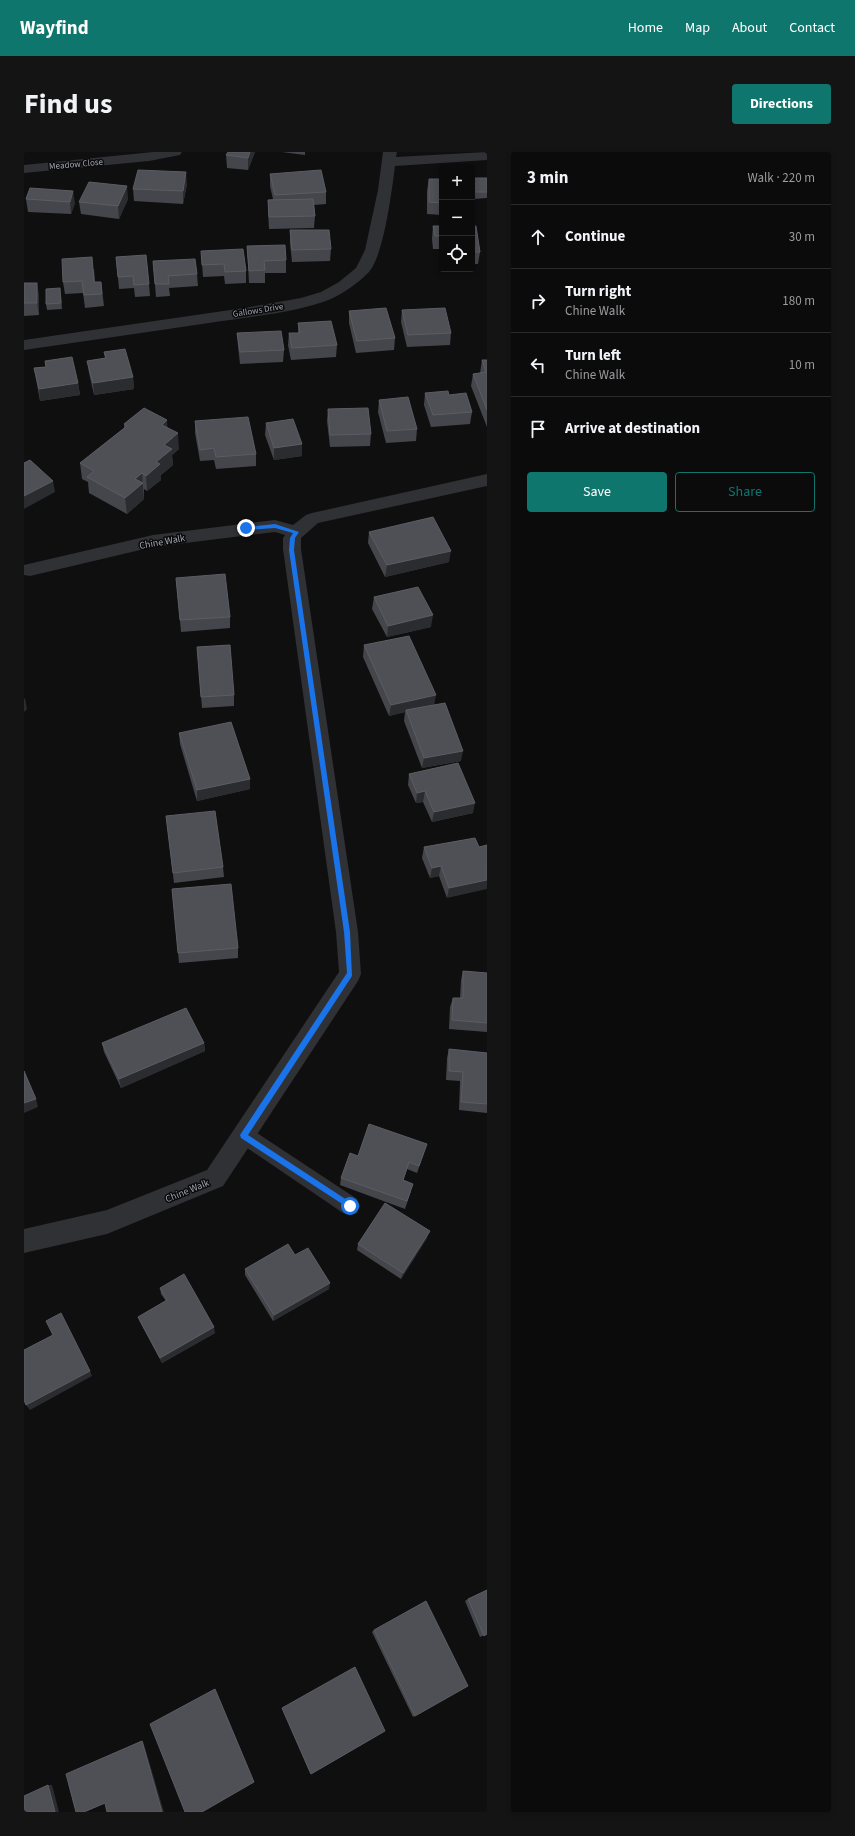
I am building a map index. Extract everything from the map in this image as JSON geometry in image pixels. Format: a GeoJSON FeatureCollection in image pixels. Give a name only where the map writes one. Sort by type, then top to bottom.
{"type":"FeatureCollection","features":[{"type":"Feature","properties":{"kind":"street","name":"Meadow Close"},"geometry":{"type":"LineString","coordinates":[[24,169],[149,157],[175,152]]}},
{"type":"Feature","properties":{"kind":"street"},"geometry":{"type":"LineString","coordinates":[[389,157],[487,156]]}},
{"type":"Feature","properties":{"kind":"street","name":"Gallows Drive"},"geometry":{"type":"LineString","coordinates":[[24,345],[244,313],[304,302],[326,295],[344,285],[363,270],[372,250],[385,190],[389,157]]}},
{"type":"Feature","properties":{"kind":"street"},"geometry":{"type":"LineString","coordinates":[[296,532],[312,519],[487,480]]}},
{"type":"Feature","properties":{"kind":"street","name":"Chine Walk"},"geometry":{"type":"LineString","coordinates":[[24,1241],[107,1222],[215,1178],[350,974],[347,932],[292,550],[292,538],[296,532],[275,526],[153,541],[30,570]]}},
{"type":"Feature","properties":{"kind":"lane"},"geometry":{"type":"LineString","coordinates":[[244,1135],[350,1206]]}},
{"type":"Feature","properties":{"kind":"building"},"geometry":{"type":"Polygon","coordinates":[[[228,152],[250,152],[248,158],[226,155],[228,152]]]}},
{"type":"Feature","properties":{"kind":"building"},"geometry":{"type":"Polygon","coordinates":[[[138,170],[186,172],[183,191],[133,189],[138,170]]]}},
{"type":"Feature","properties":{"kind":"building"},"geometry":{"type":"Polygon","coordinates":[[[321,170],[326,192],[275,195],[270,174],[321,170]]]}},
{"type":"Feature","properties":{"kind":"building"},"geometry":{"type":"Polygon","coordinates":[[[475,178],[487,178],[487,192],[475,192],[475,178]]]}},
{"type":"Feature","properties":{"kind":"building"},"geometry":{"type":"Polygon","coordinates":[[[429,179],[439,179],[439,203],[429,202],[429,179]]]}},
{"type":"Feature","properties":{"kind":"building"},"geometry":{"type":"Polygon","coordinates":[[[89,182],[127,186],[118,206],[79,202],[89,182]]]}},
{"type":"Feature","properties":{"kind":"building"},"geometry":{"type":"Polygon","coordinates":[[[30,188],[73,191],[70,202],[26,199],[30,188]]]}},
{"type":"Feature","properties":{"kind":"building"},"geometry":{"type":"Polygon","coordinates":[[[313,199],[315,216],[269,217],[268,200],[313,199]]]}},
{"type":"Feature","properties":{"kind":"building"},"geometry":{"type":"Polygon","coordinates":[[[433,226],[439,226],[439,236],[435,236],[433,226]]]}},
{"type":"Feature","properties":{"kind":"building"},"geometry":{"type":"Polygon","coordinates":[[[475,226],[476,226],[480,252],[475,252],[475,226]]]}},
{"type":"Feature","properties":{"kind":"building"},"geometry":{"type":"Polygon","coordinates":[[[290,230],[329,230],[331,249],[292,250],[290,230]]]}},
{"type":"Feature","properties":{"kind":"building"},"geometry":{"type":"Polygon","coordinates":[[[285,245],[286,260],[264,261],[265,270],[249,271],[247,246],[285,245]]]}},
{"type":"Feature","properties":{"kind":"building"},"geometry":{"type":"Polygon","coordinates":[[[243,249],[246,271],[225,272],[224,264],[202,265],[201,251],[243,249]]]}},
{"type":"Feature","properties":{"kind":"building"},"geometry":{"type":"Polygon","coordinates":[[[146,255],[149,284],[134,285],[133,276],[118,277],[116,257],[146,255]]]}},
{"type":"Feature","properties":{"kind":"building"},"geometry":{"type":"Polygon","coordinates":[[[92,257],[94,282],[101,282],[102,294],[84,295],[82,281],[63,282],[62,259],[92,257]]]}},
{"type":"Feature","properties":{"kind":"building"},"geometry":{"type":"Polygon","coordinates":[[[195,259],[197,274],[168,276],[169,284],[155,284],[153,261],[195,259]]]}},
{"type":"Feature","properties":{"kind":"building"},"geometry":{"type":"Polygon","coordinates":[[[24,283],[37,283],[37,303],[24,303],[24,283]]]}},
{"type":"Feature","properties":{"kind":"building"},"geometry":{"type":"Polygon","coordinates":[[[60,288],[61,303],[46,304],[46,289],[60,288]]]}},
{"type":"Feature","properties":{"kind":"building"},"geometry":{"type":"Polygon","coordinates":[[[386,308],[395,338],[357,341],[349,311],[386,308]]]}},
{"type":"Feature","properties":{"kind":"building"},"geometry":{"type":"Polygon","coordinates":[[[445,308],[451,333],[408,335],[402,310],[445,308]]]}},
{"type":"Feature","properties":{"kind":"building"},"geometry":{"type":"Polygon","coordinates":[[[331,321],[337,345],[292,348],[289,333],[300,333],[298,323],[331,321]]]}},
{"type":"Feature","properties":{"kind":"building"},"geometry":{"type":"Polygon","coordinates":[[[281,331],[284,350],[240,352],[237,333],[281,331]]]}},
{"type":"Feature","properties":{"kind":"building"},"geometry":{"type":"Polygon","coordinates":[[[125,349],[133,377],[93,383],[87,361],[106,358],[104,352],[125,349]]]}},
{"type":"Feature","properties":{"kind":"building"},"geometry":{"type":"Polygon","coordinates":[[[72,357],[78,383],[39,389],[34,368],[46,367],[45,361],[72,357]]]}},
{"type":"Feature","properties":{"kind":"building"},"geometry":{"type":"Polygon","coordinates":[[[482,360],[487,360],[487,410],[473,374],[486,372],[482,360]]]}},
{"type":"Feature","properties":{"kind":"building"},"geometry":{"type":"Polygon","coordinates":[[[448,391],[449,395],[466,393],[472,412],[433,415],[425,393],[448,391]]]}},
{"type":"Feature","properties":{"kind":"building"},"geometry":{"type":"Polygon","coordinates":[[[408,397],[417,429],[387,431],[379,400],[408,397]]]}},
{"type":"Feature","properties":{"kind":"building"},"geometry":{"type":"Polygon","coordinates":[[[144,408],[167,420],[162,425],[178,433],[164,445],[172,449],[156,462],[160,464],[146,476],[142,473],[135,479],[143,483],[125,498],[87,477],[94,471],[80,463],[127,426],[124,424],[144,408]]]}},
{"type":"Feature","properties":{"kind":"building"},"geometry":{"type":"Polygon","coordinates":[[[368,408],[371,434],[330,435],[328,409],[368,408]]]}},
{"type":"Feature","properties":{"kind":"building"},"geometry":{"type":"Polygon","coordinates":[[[248,417],[256,454],[216,457],[214,448],[200,450],[195,421],[248,417]]]}},
{"type":"Feature","properties":{"kind":"building"},"geometry":{"type":"Polygon","coordinates":[[[293,419],[302,444],[274,448],[266,423],[293,419]]]}},
{"type":"Feature","properties":{"kind":"building"},"geometry":{"type":"Polygon","coordinates":[[[30,460],[53,481],[24,496],[24,463],[30,460]]]}},
{"type":"Feature","properties":{"kind":"building"},"geometry":{"type":"Polygon","coordinates":[[[433,517],[451,551],[387,565],[369,532],[433,517]]]}},
{"type":"Feature","properties":{"kind":"building"},"geometry":{"type":"Polygon","coordinates":[[[225,574],[230,617],[180,620],[176,578],[225,574]]]}},
{"type":"Feature","properties":{"kind":"building"},"geometry":{"type":"Polygon","coordinates":[[[418,587],[433,615],[388,626],[374,597],[418,587]]]}},
{"type":"Feature","properties":{"kind":"building"},"geometry":{"type":"Polygon","coordinates":[[[409,636],[436,695],[391,705],[364,645],[409,636]]]}},
{"type":"Feature","properties":{"kind":"building"},"geometry":{"type":"Polygon","coordinates":[[[230,645],[234,695],[201,697],[197,647],[230,645]]]}},
{"type":"Feature","properties":{"kind":"building"},"geometry":{"type":"Polygon","coordinates":[[[445,703],[463,751],[424,758],[406,710],[445,703]]]}},
{"type":"Feature","properties":{"kind":"building"},"geometry":{"type":"Polygon","coordinates":[[[231,722],[250,779],[197,790],[179,733],[231,722]]]}},
{"type":"Feature","properties":{"kind":"building"},"geometry":{"type":"Polygon","coordinates":[[[458,763],[475,803],[434,812],[425,791],[417,793],[409,774],[458,763]]]}},
{"type":"Feature","properties":{"kind":"building"},"geometry":{"type":"Polygon","coordinates":[[[215,811],[223,867],[173,873],[166,816],[215,811]]]}},
{"type":"Feature","properties":{"kind":"building"},"geometry":{"type":"Polygon","coordinates":[[[475,838],[479,847],[487,845],[487,880],[449,888],[441,866],[432,868],[424,847],[475,838]]]}},
{"type":"Feature","properties":{"kind":"building"},"geometry":{"type":"Polygon","coordinates":[[[231,884],[238,948],[178,953],[172,889],[231,884]]]}},
{"type":"Feature","properties":{"kind":"building"},"geometry":{"type":"Polygon","coordinates":[[[463,971],[487,973],[487,1023],[452,1020],[453,998],[463,998],[463,971]]]}},
{"type":"Feature","properties":{"kind":"building"},"geometry":{"type":"Polygon","coordinates":[[[186,1008],[204,1043],[119,1079],[102,1043],[186,1008]]]}},
{"type":"Feature","properties":{"kind":"building"},"geometry":{"type":"Polygon","coordinates":[[[449,1049],[487,1053],[487,1104],[461,1102],[463,1072],[449,1071],[449,1049]]]}},
{"type":"Feature","properties":{"kind":"building"},"geometry":{"type":"Polygon","coordinates":[[[24,1071],[36,1099],[24,1103],[24,1071]]]}},
{"type":"Feature","properties":{"kind":"building"},"geometry":{"type":"Polygon","coordinates":[[[369,1124],[427,1144],[419,1166],[409,1162],[403,1180],[413,1184],[407,1201],[341,1178],[350,1153],[358,1156],[369,1124]]]}},
{"type":"Feature","properties":{"kind":"building"},"geometry":{"type":"Polygon","coordinates":[[[385,1203],[430,1231],[403,1273],[358,1244],[385,1203]]]}},
{"type":"Feature","properties":{"kind":"building"},"geometry":{"type":"Polygon","coordinates":[[[288,1244],[295,1255],[308,1248],[330,1283],[274,1315],[245,1269],[288,1244]]]}},
{"type":"Feature","properties":{"kind":"building"},"geometry":{"type":"Polygon","coordinates":[[[184,1274],[214,1327],[160,1358],[138,1317],[167,1300],[160,1288],[184,1274]]]}},
{"type":"Feature","properties":{"kind":"building"},"geometry":{"type":"Polygon","coordinates":[[[61,1313],[90,1371],[26,1405],[24,1400],[24,1350],[53,1335],[46,1321],[61,1313]]]}},
{"type":"Feature","properties":{"kind":"building"},"geometry":{"type":"Polygon","coordinates":[[[487,1590],[487,1634],[484,1636],[468,1599],[487,1590]]]}},
{"type":"Feature","properties":{"kind":"building"},"geometry":{"type":"Polygon","coordinates":[[[426,1601],[468,1686],[415,1716],[374,1630],[426,1601]]]}},
{"type":"Feature","properties":{"kind":"building"},"geometry":{"type":"Polygon","coordinates":[[[355,1667],[385,1731],[311,1774],[282,1708],[355,1667]]]}},
{"type":"Feature","properties":{"kind":"building"},"geometry":{"type":"Polygon","coordinates":[[[215,1689],[254,1782],[202,1812],[185,1812],[150,1724],[215,1689]]]}},
{"type":"Feature","properties":{"kind":"building"},"geometry":{"type":"Polygon","coordinates":[[[142,1741],[162,1812],[107,1812],[105,1803],[84,1812],[76,1812],[66,1774],[142,1741]]]}},
{"type":"Feature","properties":{"kind":"building"},"geometry":{"type":"Polygon","coordinates":[[[48,1785],[55,1812],[24,1812],[24,1796],[48,1785]]]}},
{"type":"Feature","properties":{"kind":"route"},"geometry":{"type":"LineString","coordinates":[[246,528],[275,526],[296,532],[292,538],[292,550],[347,932],[350,974],[244,1135],[350,1206]]}}]}
